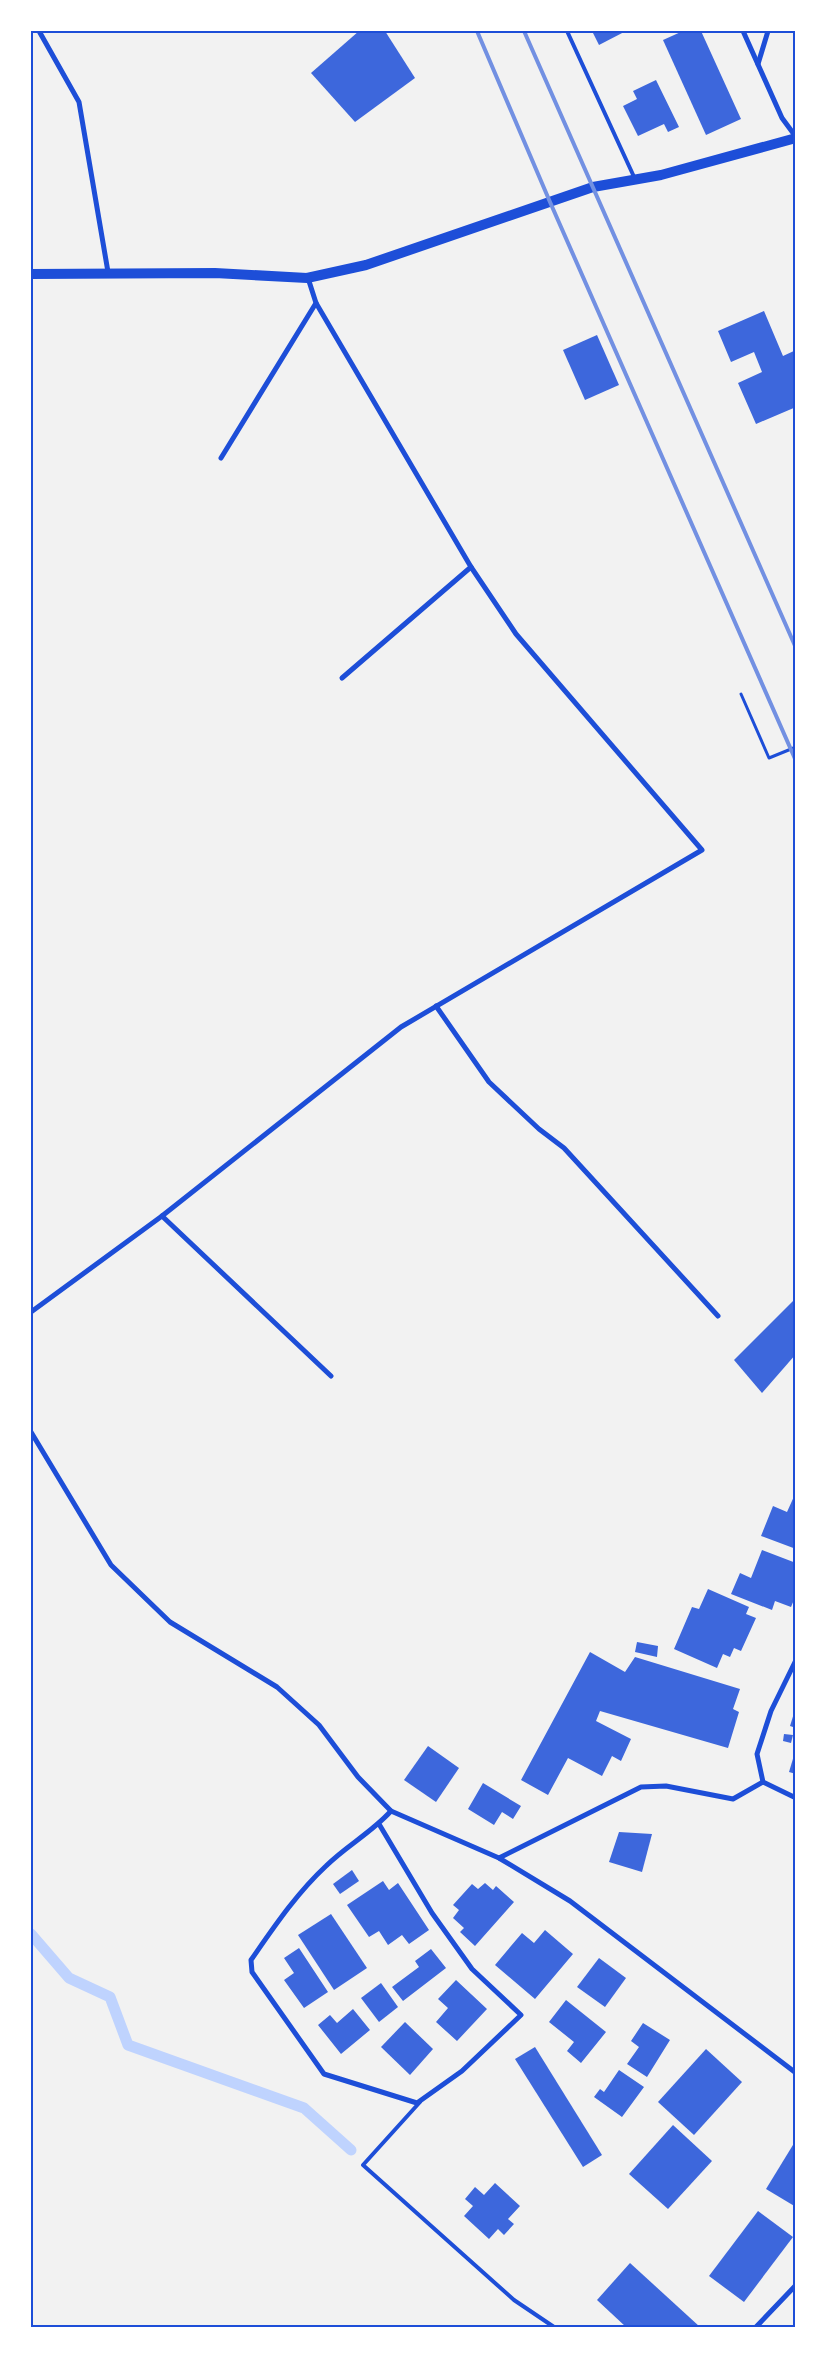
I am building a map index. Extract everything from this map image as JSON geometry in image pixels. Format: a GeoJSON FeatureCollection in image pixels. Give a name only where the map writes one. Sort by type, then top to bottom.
{"type":"FeatureCollection","features":[{"type":"Feature","properties":{"kind":"main road"},"geometry":{"type":"LineString","coordinates":[[31,274],[108,272],[215,273],[308,278],[366,265],[593,186],[661,175],[796,137]]}},
{"type":"Feature","properties":{"kind":"street"},"geometry":{"type":"LineString","coordinates":[[39,31],[79,102],[108,272]]}},
{"type":"Feature","properties":{"kind":"street"},"geometry":{"type":"LineString","coordinates":[[743,31],[782,118],[796,137]]}},
{"type":"Feature","properties":{"kind":"street"},"geometry":{"type":"LineString","coordinates":[[758,64],[768,31]]}},
{"type":"Feature","properties":{"kind":"street"},"geometry":{"type":"LineString","coordinates":[[31,1312],[162,1216],[402,1027],[702,850],[516,634],[472,567],[316,303],[308,278]]}},
{"type":"Feature","properties":{"kind":"street"},"geometry":{"type":"LineString","coordinates":[[221,458],[316,303]]}},
{"type":"Feature","properties":{"kind":"street"},"geometry":{"type":"LineString","coordinates":[[342,678],[472,567]]}},
{"type":"Feature","properties":{"kind":"street"},"geometry":{"type":"LineString","coordinates":[[436,1006],[489,1082],[539,1129],[564,1148],[718,1316]]}},
{"type":"Feature","properties":{"kind":"street"},"geometry":{"type":"LineString","coordinates":[[162,1216],[331,1376]]}},
{"type":"Feature","properties":{"kind":"street"},"geometry":{"type":"LineString","coordinates":[[31,1432],[111,1565],[170,1622],[277,1687],[319,1725],[358,1777],[391,1812],[498,1858],[570,1901],[796,2074]]}},
{"type":"Feature","properties":{"kind":"street"},"geometry":{"type":"LineString","coordinates":[[763,1782],[757,1754],[771,1711],[796,1660]]}},
{"type":"Feature","properties":{"kind":"street"},"geometry":{"type":"LineString","coordinates":[[498,1858],[641,1787],[666,1786],[734,1799],[763,1782]]}},
{"type":"Feature","properties":{"kind":"street"},"geometry":{"type":"LineString","coordinates":[[763,1782],[796,1798]]}},
{"type":"Feature","properties":{"kind":"street"},"geometry":{"type":"LineString","coordinates":[[379,1824],[432,1913],[472,1969],[521,2016],[462,2071],[417,2104],[324,2074],[252,1972],[251,1960],[299,1893],[327,1864],[379,1824],[391,1812]]}},
{"type":"Feature","properties":{"kind":"street"},"geometry":{"type":"LineString","coordinates":[[756,2327],[796,2284]]}},
{"type":"Feature","properties":{"kind":"lane"},"geometry":{"type":"LineString","coordinates":[[567,31],[635,179]]}},
{"type":"Feature","properties":{"kind":"lane"},"geometry":{"type":"LineString","coordinates":[[420,2102],[364,2165],[514,2300],[554,2327]]}},
{"type":"Feature","properties":{"kind":"path"},"geometry":{"type":"LineString","coordinates":[[741,694],[769,758],[796,747]]}},
{"type":"Feature","properties":{"kind":"building"},"geometry":{"type":"Polygon","coordinates":[[[359,31],[385,31],[415,78],[355,122],[311,73],[359,31]]]}},
{"type":"Feature","properties":{"kind":"building"},"geometry":{"type":"Polygon","coordinates":[[[592,31],[626,31],[599,45],[592,31]]]}},
{"type":"Feature","properties":{"kind":"building"},"geometry":{"type":"Polygon","coordinates":[[[683,31],[701,31],[741,119],[706,135],[663,40],[683,31]]]}},
{"type":"Feature","properties":{"kind":"building"},"geometry":{"type":"Polygon","coordinates":[[[656,80],[679,127],[668,132],[664,124],[638,136],[623,106],[637,99],[633,91],[656,80]]]}},
{"type":"Feature","properties":{"kind":"building"},"geometry":{"type":"Polygon","coordinates":[[[764,311],[783,356],[796,350],[796,407],[756,424],[738,383],[762,372],[754,352],[731,362],[718,331],[764,311]]]}},
{"type":"Feature","properties":{"kind":"building"},"geometry":{"type":"Polygon","coordinates":[[[597,335],[619,385],[585,400],[563,350],[597,335]]]}},
{"type":"Feature","properties":{"kind":"building"},"geometry":{"type":"Polygon","coordinates":[[[796,1298],[796,1354],[762,1393],[734,1360],[796,1298]]]}},
{"type":"Feature","properties":{"kind":"building"},"geometry":{"type":"Polygon","coordinates":[[[796,1492],[796,1549],[761,1536],[773,1506],[787,1512],[796,1492]]]}},
{"type":"Feature","properties":{"kind":"building"},"geometry":{"type":"Polygon","coordinates":[[[762,1550],[796,1563],[796,1595],[791,1607],[775,1601],[772,1610],[731,1594],[740,1573],[751,1578],[762,1550]]]}},
{"type":"Feature","properties":{"kind":"building"},"geometry":{"type":"Polygon","coordinates":[[[708,1589],[749,1607],[746,1614],[756,1618],[741,1651],[734,1648],[730,1657],[723,1654],[717,1668],[674,1649],[692,1607],[699,1609],[708,1589]]]}},
{"type":"Feature","properties":{"kind":"building"},"geometry":{"type":"Polygon","coordinates":[[[637,1642],[658,1646],[657,1657],[635,1652],[637,1642]]]}},
{"type":"Feature","properties":{"kind":"building"},"geometry":{"type":"Polygon","coordinates":[[[590,1652],[625,1672],[635,1657],[740,1689],[733,1709],[739,1712],[728,1748],[600,1711],[596,1721],[631,1739],[621,1761],[612,1756],[602,1776],[568,1758],[548,1795],[521,1780],[590,1652]]]}},
{"type":"Feature","properties":{"kind":"building"},"geometry":{"type":"Polygon","coordinates":[[[796,1710],[796,1728],[790,1726],[796,1710]]]}},
{"type":"Feature","properties":{"kind":"building"},"geometry":{"type":"Polygon","coordinates":[[[784,1734],[793,1735],[791,1743],[783,1741],[784,1734]]]}},
{"type":"Feature","properties":{"kind":"building"},"geometry":{"type":"Polygon","coordinates":[[[428,1746],[459,1768],[436,1802],[404,1780],[428,1746]]]}},
{"type":"Feature","properties":{"kind":"building"},"geometry":{"type":"Polygon","coordinates":[[[796,1752],[796,1774],[789,1772],[796,1752]]]}},
{"type":"Feature","properties":{"kind":"building"},"geometry":{"type":"Polygon","coordinates":[[[483,1783],[521,1806],[513,1819],[502,1812],[494,1825],[468,1809],[483,1783]]]}},
{"type":"Feature","properties":{"kind":"building"},"geometry":{"type":"Polygon","coordinates":[[[619,1832],[652,1834],[642,1872],[609,1862],[619,1832]]]}},
{"type":"Feature","properties":{"kind":"building"},"geometry":{"type":"Polygon","coordinates":[[[352,1870],[359,1881],[340,1894],[333,1884],[352,1870]]]}},
{"type":"Feature","properties":{"kind":"building"},"geometry":{"type":"Polygon","coordinates":[[[383,1881],[389,1890],[398,1883],[429,1930],[409,1944],[402,1935],[388,1945],[379,1931],[369,1937],[347,1905],[383,1881]]]}},
{"type":"Feature","properties":{"kind":"building"},"geometry":{"type":"Polygon","coordinates":[[[485,1883],[493,1890],[496,1886],[514,1902],[475,1946],[460,1932],[464,1928],[453,1918],[459,1910],[453,1905],[472,1884],[478,1889],[485,1883]]]}},
{"type":"Feature","properties":{"kind":"building"},"geometry":{"type":"Polygon","coordinates":[[[331,1914],[367,1968],[334,1990],[298,1935],[331,1914]]]}},
{"type":"Feature","properties":{"kind":"building"},"geometry":{"type":"Polygon","coordinates":[[[545,1930],[573,1954],[535,1999],[495,1965],[522,1933],[534,1943],[545,1930]]]}},
{"type":"Feature","properties":{"kind":"building"},"geometry":{"type":"Polygon","coordinates":[[[299,1948],[328,1992],[304,2008],[284,1980],[294,1973],[284,1958],[299,1948]]]}},
{"type":"Feature","properties":{"kind":"building"},"geometry":{"type":"Polygon","coordinates":[[[431,1949],[446,1968],[403,2001],[392,1987],[419,1967],[415,1961],[431,1949]]]}},
{"type":"Feature","properties":{"kind":"building"},"geometry":{"type":"Polygon","coordinates":[[[599,1958],[626,1978],[605,2007],[577,1987],[599,1958]]]}},
{"type":"Feature","properties":{"kind":"building"},"geometry":{"type":"Polygon","coordinates":[[[456,1980],[487,2009],[457,2041],[436,2022],[448,2008],[438,1999],[456,1980]]]}},
{"type":"Feature","properties":{"kind":"building"},"geometry":{"type":"Polygon","coordinates":[[[381,1983],[398,2007],[379,2022],[361,1998],[381,1983]]]}},
{"type":"Feature","properties":{"kind":"building"},"geometry":{"type":"Polygon","coordinates":[[[566,2000],[606,2032],[581,2063],[567,2051],[574,2042],[549,2022],[566,2000]]]}},
{"type":"Feature","properties":{"kind":"building"},"geometry":{"type":"Polygon","coordinates":[[[353,2009],[370,2030],[341,2054],[318,2025],[330,2015],[337,2023],[353,2009]]]}},
{"type":"Feature","properties":{"kind":"building"},"geometry":{"type":"Polygon","coordinates":[[[405,2022],[433,2049],[410,2075],[381,2047],[405,2022]]]}},
{"type":"Feature","properties":{"kind":"building"},"geometry":{"type":"Polygon","coordinates":[[[643,2023],[670,2040],[647,2077],[627,2064],[639,2047],[631,2041],[643,2023]]]}},
{"type":"Feature","properties":{"kind":"building"},"geometry":{"type":"Polygon","coordinates":[[[535,2047],[602,2155],[583,2167],[515,2059],[535,2047]]]}},
{"type":"Feature","properties":{"kind":"building"},"geometry":{"type":"Polygon","coordinates":[[[706,2049],[742,2082],[694,2135],[658,2102],[706,2049]]]}},
{"type":"Feature","properties":{"kind":"building"},"geometry":{"type":"Polygon","coordinates":[[[619,2070],[644,2087],[622,2117],[594,2097],[600,2089],[604,2092],[619,2070]]]}},
{"type":"Feature","properties":{"kind":"building"},"geometry":{"type":"Polygon","coordinates":[[[673,2125],[712,2161],[668,2209],[629,2174],[673,2125]]]}},
{"type":"Feature","properties":{"kind":"building"},"geometry":{"type":"Polygon","coordinates":[[[796,2140],[796,2207],[766,2189],[796,2140]]]}},
{"type":"Feature","properties":{"kind":"building"},"geometry":{"type":"Polygon","coordinates":[[[495,2183],[520,2206],[508,2219],[514,2224],[504,2235],[498,2229],[489,2239],[464,2216],[473,2206],[465,2199],[475,2187],[484,2195],[495,2183]]]}},
{"type":"Feature","properties":{"kind":"building"},"geometry":{"type":"Polygon","coordinates":[[[758,2211],[793,2237],[744,2302],[709,2276],[758,2211]]]}},
{"type":"Feature","properties":{"kind":"building"},"geometry":{"type":"Polygon","coordinates":[[[630,2263],[700,2327],[626,2327],[597,2300],[630,2263]]]}},
{"type":"Feature","properties":{"kind":"waterway"},"geometry":{"type":"LineString","coordinates":[[31,1934],[69,1978],[110,1997],[128,2045],[304,2108],[351,2150]]}},
{"type":"Feature","properties":{"kind":"railway"},"geometry":{"type":"LineString","coordinates":[[477,31],[550,202],[796,761]]}},
{"type":"Feature","properties":{"kind":"railway"},"geometry":{"type":"LineString","coordinates":[[524,31],[796,648]]}}]}
